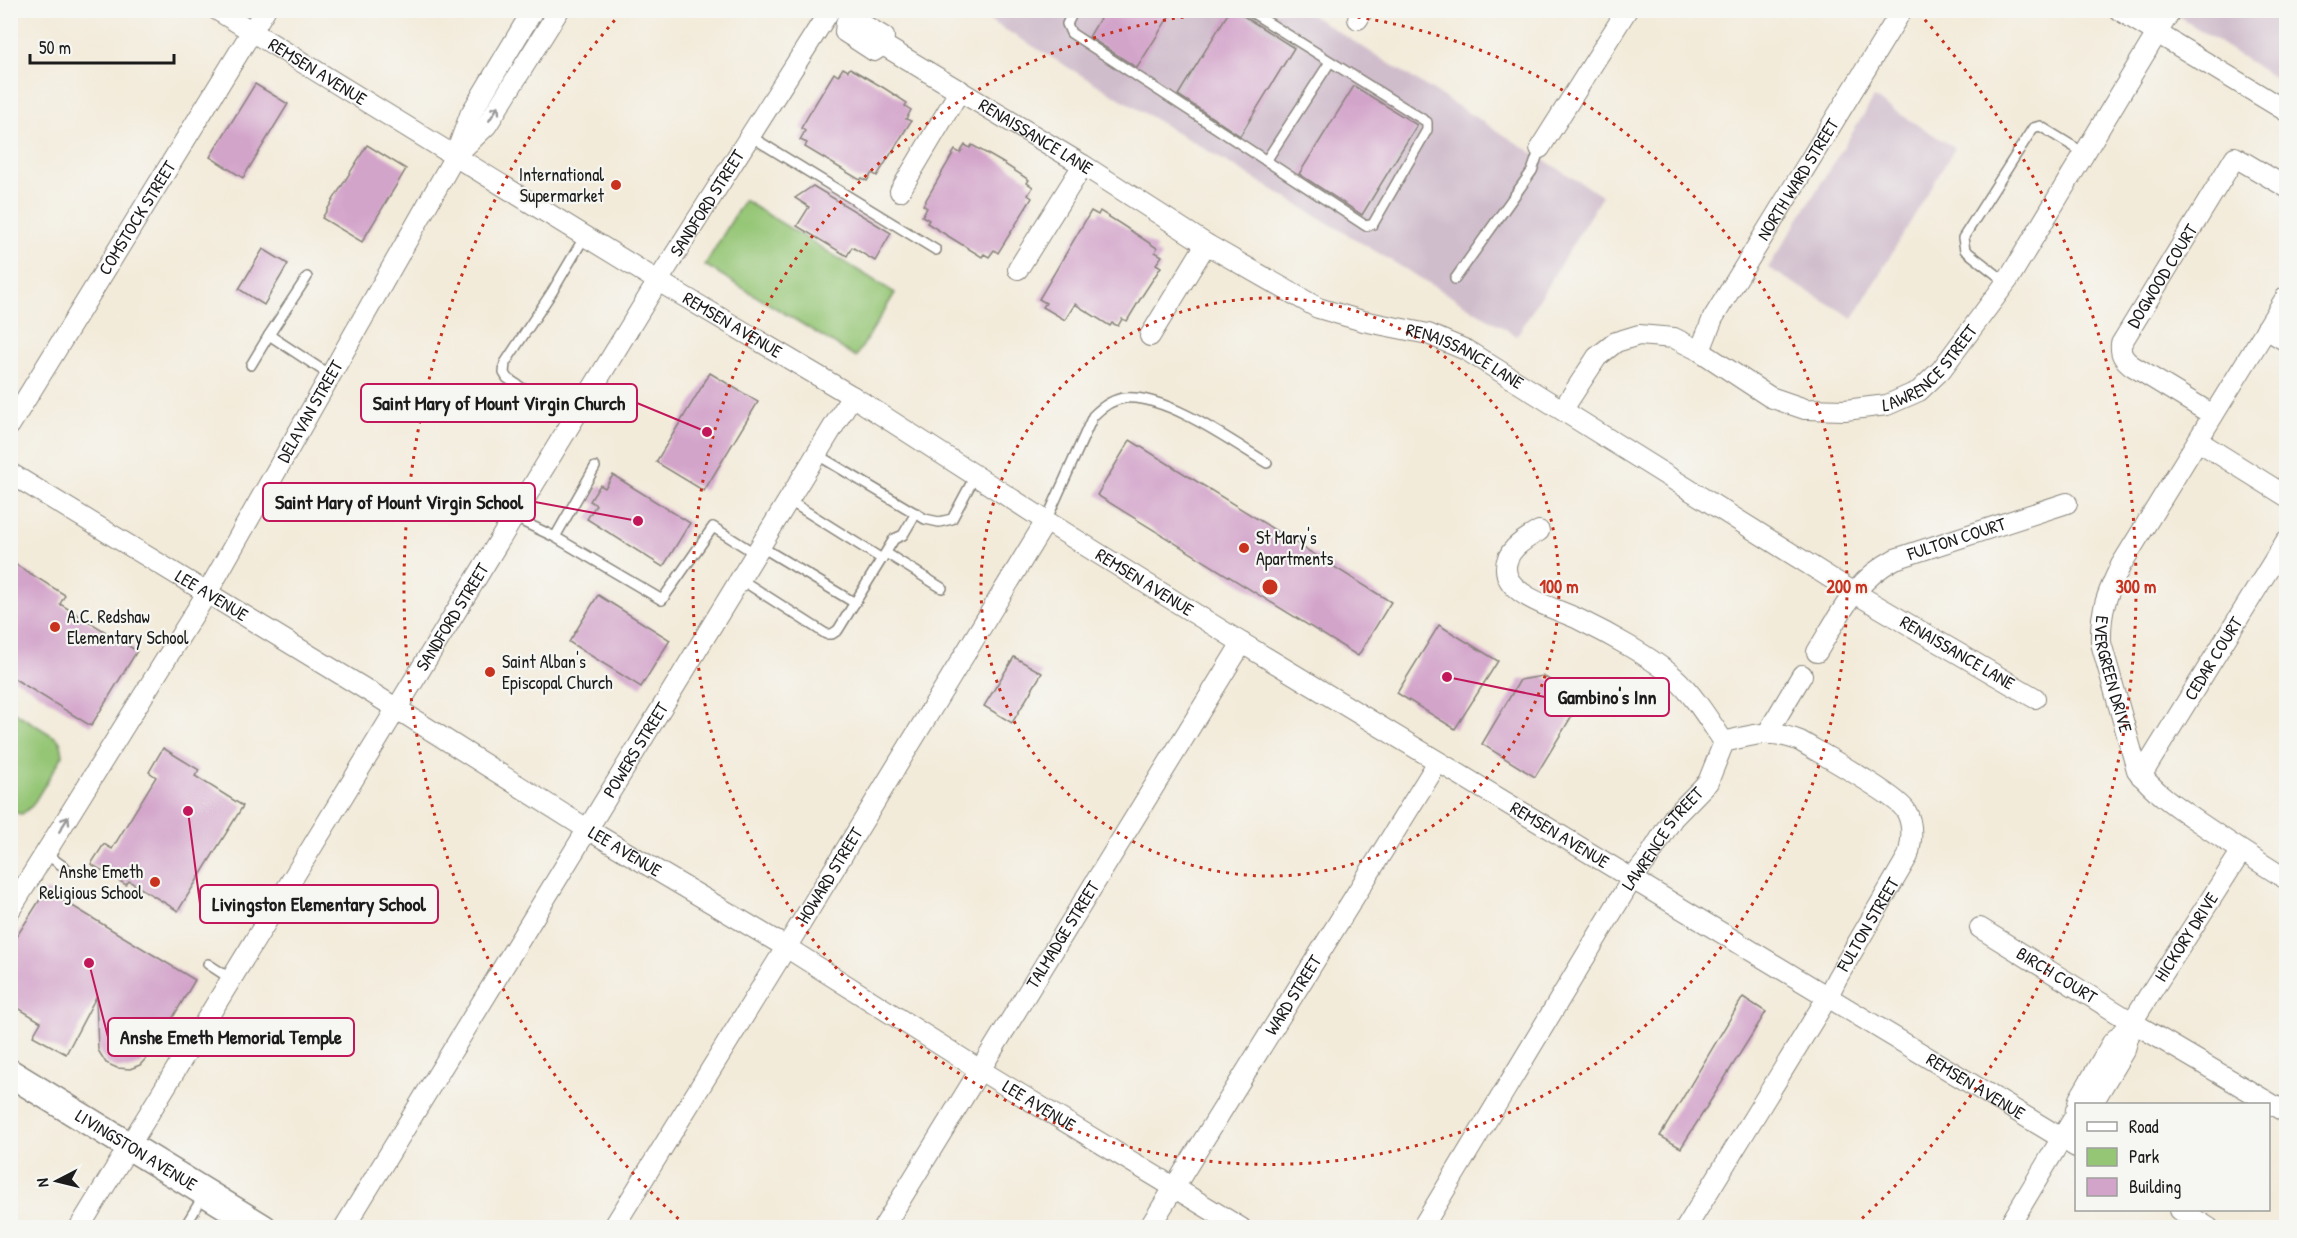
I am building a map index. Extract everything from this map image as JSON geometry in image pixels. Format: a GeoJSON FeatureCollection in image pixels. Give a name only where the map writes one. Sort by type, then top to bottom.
{"type":"FeatureCollection","features":[{"type":"Feature","properties":{"kind":"main road","name":"LIVINGSTON AVENUE"},"geometry":{"type":"LineString","coordinates":[[10,1073],[206,1192],[257,1226]]}},
{"type":"Feature","properties":{"kind":"street","name":"REMSEN AVENUE"},"geometry":{"type":"LineString","coordinates":[[218,10],[585,236],[852,396],[1046,521],[1438,762],[2069,1143]]}},
{"type":"Feature","properties":{"kind":"street","name":"COMSTOCK STREET"},"geometry":{"type":"LineString","coordinates":[[10,425],[265,10]]}},
{"type":"Feature","properties":{"kind":"street","name":"DELAVAN STREET"},"geometry":{"type":"LineString","coordinates":[[10,910],[207,593],[455,156],[470,115],[533,10]]}},
{"type":"Feature","properties":{"kind":"street","name":"DELAVAN STREET"},"geometry":{"type":"LineString","coordinates":[[455,156],[487,125],[559,10]]}},
{"type":"Feature","properties":{"kind":"street"},"geometry":{"type":"LineString","coordinates":[[1540,148],[1627,10]]}},
{"type":"Feature","properties":{"kind":"street","name":"NORTH WARD STREET"},"geometry":{"type":"LineString","coordinates":[[1700,351],[1713,318],[1902,10]]}},
{"type":"Feature","properties":{"kind":"street"},"geometry":{"type":"LineString","coordinates":[[2119,10],[2286,111]]}},
{"type":"Feature","properties":{"kind":"street","name":"LAWRENCE STREET"},"geometry":{"type":"LineString","coordinates":[[1563,409],[1597,357],[1616,342],[1639,335],[1674,338],[1700,351],[1770,397],[1805,409],[1845,410],[1887,405],[1919,391],[1941,370],[2006,282],[2171,10]]}},
{"type":"Feature","properties":{"kind":"street","name":"RENAISSANCE LANE"},"geometry":{"type":"LineString","coordinates":[[829,12],[846,23],[845,32],[874,51],[883,45],[1083,165],[1206,244],[1318,308],[1363,321],[1428,334],[1466,350],[1853,592],[2035,698]]}},
{"type":"Feature","properties":{"kind":"street","name":"SANDFORD STREET"},"geometry":{"type":"LineString","coordinates":[[79,1227],[658,280],[829,12]]}},
{"type":"Feature","properties":{"kind":"street"},"geometry":{"type":"LineString","coordinates":[[900,191],[960,90]]}},
{"type":"Feature","properties":{"kind":"street","name":"DOGWOOD COURT"},"geometry":{"type":"LineString","coordinates":[[2213,415],[2131,365],[2123,358],[2121,344],[2235,157],[2286,187]]}},
{"type":"Feature","properties":{"kind":"street"},"geometry":{"type":"LineString","coordinates":[[1018,269],[1083,165]]}},
{"type":"Feature","properties":{"kind":"street"},"geometry":{"type":"LineString","coordinates":[[1150,336],[1206,244]]}},
{"type":"Feature","properties":{"kind":"street","name":"EVERGREEN DRIVE"},"geometry":{"type":"LineString","coordinates":[[2286,297],[2121,565],[2106,596],[2102,615],[2101,643],[2137,770],[2146,783],[2241,852],[2286,879]]}},
{"type":"Feature","properties":{"kind":"street"},"geometry":{"type":"LineString","coordinates":[[2266,329],[2286,341]]}},
{"type":"Feature","properties":{"kind":"street","name":"POWERS STREET"},"geometry":{"type":"LineString","coordinates":[[344,1227],[852,396]]}},
{"type":"Feature","properties":{"kind":"street"},"geometry":{"type":"LineString","coordinates":[[2198,441],[2286,496]]}},
{"type":"Feature","properties":{"kind":"street","name":"LEE AVENUE"},"geometry":{"type":"LineString","coordinates":[[10,473],[396,709],[587,829],[786,947],[980,1070],[1240,1227]]}},
{"type":"Feature","properties":{"kind":"street","name":"FULTON COURT"},"geometry":{"type":"LineString","coordinates":[[1853,592],[1868,576],[1895,559],[2067,503]]}},
{"type":"Feature","properties":{"kind":"street","name":"HOWARD STREET"},"geometry":{"type":"LineString","coordinates":[[613,1227],[1046,521]]}},
{"type":"Feature","properties":{"kind":"street"},"geometry":{"type":"LineString","coordinates":[[1539,531],[1520,542],[1510,554],[1506,565],[1507,576],[1514,587],[1527,596],[1598,629],[1663,668],[1684,687],[1724,742],[1768,732],[1802,675]]}},
{"type":"Feature","properties":{"kind":"street","name":"CEDAR COURT"},"geometry":{"type":"LineString","coordinates":[[2141,776],[2286,541]]}},
{"type":"Feature","properties":{"kind":"street"},"geometry":{"type":"LineString","coordinates":[[1817,652],[1853,592]]}},
{"type":"Feature","properties":{"kind":"street","name":"TALMADGE STREET"},"geometry":{"type":"LineString","coordinates":[[883,1227],[1242,642]]}},
{"type":"Feature","properties":{"kind":"street","name":"FULTON STREET"},"geometry":{"type":"LineString","coordinates":[[1686,1227],[1827,998],[1908,856],[1912,832],[1910,821],[1901,804],[1800,741],[1784,734],[1768,732]]}},
{"type":"Feature","properties":{"kind":"street","name":"LAWRENCE STREET"},"geometry":{"type":"LineString","coordinates":[[1422,1227],[1632,879],[1647,860],[1673,818],[1708,782],[1724,742]]}},
{"type":"Feature","properties":{"kind":"street","name":"WARD STREET"},"geometry":{"type":"LineString","coordinates":[[1149,1227],[1438,762]]}},
{"type":"Feature","properties":{"kind":"street","name":"HICKORY DRIVE"},"geometry":{"type":"LineString","coordinates":[[2078,1103],[2112,1043],[2132,1022],[2241,852]]}},
{"type":"Feature","properties":{"kind":"street","name":"BIRCH COURT"},"geometry":{"type":"LineString","coordinates":[[1980,928],[2269,1103]]}},
{"type":"Feature","properties":{"kind":"street","name":"HICKORY DRIVE"},"geometry":{"type":"LineString","coordinates":[[2093,1103],[2125,1049],[2132,1022]]}},
{"type":"Feature","properties":{"kind":"street","name":"BIRCH COURT"},"geometry":{"type":"LineString","coordinates":[[2270,1104],[2284,1112]]}},
{"type":"Feature","properties":{"kind":"street","name":"HICKORY DRIVE"},"geometry":{"type":"LineString","coordinates":[[2008,1227],[2069,1143],[2075,1116]]}},
{"type":"Feature","properties":{"kind":"street"},"geometry":{"type":"LineString","coordinates":[[2183,1211],[2209,1227]]}},
{"type":"Feature","properties":{"kind":"lane"},"geometry":{"type":"LineString","coordinates":[[1074,10],[1067,24],[1071,33],[1366,226],[1373,224],[1427,130],[1427,122],[1248,10]]}},
{"type":"Feature","properties":{"kind":"lane"},"geometry":{"type":"LineString","coordinates":[[1266,161],[1330,62]]}},
{"type":"Feature","properties":{"kind":"lane"},"geometry":{"type":"LineString","coordinates":[[2006,282],[1965,250],[1963,238],[2033,128],[2040,126],[2084,153]]}},
{"type":"Feature","properties":{"kind":"lane"},"geometry":{"type":"LineString","coordinates":[[750,136],[936,250]]}},
{"type":"Feature","properties":{"kind":"lane"},"geometry":{"type":"LineString","coordinates":[[1455,279],[1532,171],[1540,148]]}},
{"type":"Feature","properties":{"kind":"lane"},"geometry":{"type":"LineString","coordinates":[[572,421],[507,378],[504,372],[505,363],[552,292],[585,236]]}},
{"type":"Feature","properties":{"kind":"lane"},"geometry":{"type":"LineString","coordinates":[[251,365],[307,277]]}},
{"type":"Feature","properties":{"kind":"lane"},"geometry":{"type":"LineString","coordinates":[[269,335],[330,375]]}},
{"type":"Feature","properties":{"kind":"lane"},"geometry":{"type":"LineString","coordinates":[[1046,521],[1093,416],[1103,406],[1116,400],[1126,398],[1173,409],[1199,421],[1267,463]]}},
{"type":"Feature","properties":{"kind":"lane"},"geometry":{"type":"LineString","coordinates":[[816,454],[925,519],[939,522],[952,519],[975,476]]}},
{"type":"Feature","properties":{"kind":"lane"},"geometry":{"type":"LineString","coordinates":[[555,537],[595,467]]}},
{"type":"Feature","properties":{"kind":"lane"},"geometry":{"type":"LineString","coordinates":[[788,500],[942,588]]}},
{"type":"Feature","properties":{"kind":"lane"},"geometry":{"type":"LineString","coordinates":[[740,579],[826,634],[832,634],[838,630],[894,539],[903,535],[916,513]]}},
{"type":"Feature","properties":{"kind":"lane"},"geometry":{"type":"LineString","coordinates":[[513,517],[555,537],[662,600],[713,527],[855,603]]}},
{"type":"Feature","properties":{"kind":"lane"},"geometry":{"type":"LineString","coordinates":[[46,854],[67,869]]}},
{"type":"Feature","properties":{"kind":"lane"},"geometry":{"type":"LineString","coordinates":[[208,964],[231,979]]}},
{"type":"Feature","properties":{"kind":"lane"},"geometry":{"type":"LineString","coordinates":[[184,1227],[206,1192]]}},
{"type":"Feature","properties":{"kind":"shaded area"},"geometry":{"type":"Polygon","coordinates":[[[974,11],[1305,11],[1602,196],[1517,336],[974,11]]]}},
{"type":"Feature","properties":{"kind":"shaded area"},"geometry":{"type":"Polygon","coordinates":[[[2170,11],[2286,11],[2286,85],[2170,11]]]}},
{"type":"Feature","properties":{"kind":"shaded area"},"geometry":{"type":"Polygon","coordinates":[[[1874,98],[1955,148],[1853,318],[1768,268],[1874,98]]]}},
{"type":"Feature","properties":{"kind":"green space"},"geometry":{"type":"Polygon","coordinates":[[[744,200],[895,293],[856,357],[705,265],[744,200]]]}},
{"type":"Feature","properties":{"kind":"green space"},"geometry":{"type":"Polygon","coordinates":[[[11,710],[58,739],[63,755],[32,806],[22,814],[11,812],[11,710]]]}},
{"type":"Feature","properties":{"kind":"building"},"geometry":{"type":"Polygon","coordinates":[[[1105,10],[1173,10],[1137,68],[1089,37],[1105,10]]]}},
{"type":"Feature","properties":{"kind":"building"},"geometry":{"type":"Polygon","coordinates":[[[1230,10],[1234,10],[1294,48],[1240,136],[1178,95],[1230,10]]]}},
{"type":"Feature","properties":{"kind":"building"},"geometry":{"type":"Polygon","coordinates":[[[843,68],[848,71],[850,68],[884,88],[907,103],[905,106],[911,110],[906,119],[911,121],[900,139],[877,176],[872,173],[867,181],[862,178],[860,180],[805,147],[807,143],[800,140],[805,131],[801,128],[811,111],[834,73],[838,76],[843,68]]]}},
{"type":"Feature","properties":{"kind":"building"},"geometry":{"type":"Polygon","coordinates":[[[255,84],[288,104],[243,178],[210,157],[255,84]]]}},
{"type":"Feature","properties":{"kind":"building"},"geometry":{"type":"Polygon","coordinates":[[[1354,86],[1417,125],[1362,215],[1299,174],[1354,86]]]}},
{"type":"Feature","properties":{"kind":"building"},"geometry":{"type":"Polygon","coordinates":[[[367,145],[406,169],[362,242],[322,218],[367,145]]]}},
{"type":"Feature","properties":{"kind":"building"},"geometry":{"type":"Polygon","coordinates":[[[965,145],[970,148],[972,145],[1003,163],[1029,180],[1027,183],[1033,187],[1028,195],[1032,198],[998,253],[994,250],[989,257],[984,254],[982,257],[927,223],[929,220],[922,216],[927,208],[923,205],[955,150],[960,153],[965,145]]]}},
{"type":"Feature","properties":{"kind":"building"},"geometry":{"type":"Polygon","coordinates":[[[813,186],[891,233],[875,261],[852,247],[847,256],[797,226],[809,207],[795,198],[813,186]]]}},
{"type":"Feature","properties":{"kind":"building"},"geometry":{"type":"Polygon","coordinates":[[[1091,211],[1098,215],[1100,211],[1157,248],[1155,252],[1162,256],[1156,264],[1161,267],[1127,321],[1122,319],[1118,326],[1112,323],[1110,326],[1075,304],[1065,320],[1043,307],[1046,303],[1039,299],[1091,211]]]}},
{"type":"Feature","properties":{"kind":"building"},"geometry":{"type":"Polygon","coordinates":[[[263,249],[288,264],[264,305],[239,289],[263,249]]]}},
{"type":"Feature","properties":{"kind":"building"},"geometry":{"type":"Polygon","coordinates":[[[710,373],[758,402],[704,491],[656,462],[710,373]]]}},
{"type":"Feature","properties":{"kind":"building","name":"St Mary's Apartments"},"geometry":{"type":"Polygon","coordinates":[[[1130,440],[1391,602],[1358,656],[1097,495],[1130,440]]]}},
{"type":"Feature","properties":{"kind":"building"},"geometry":{"type":"Polygon","coordinates":[[[613,475],[690,523],[663,567],[587,519],[596,505],[590,501],[600,485],[605,488],[613,475]]]}},
{"type":"Feature","properties":{"kind":"building","name":"A.C. Redshaw Elementary School"},"geometry":{"type":"Polygon","coordinates":[[[10,561],[65,595],[60,604],[137,651],[91,726],[10,676],[10,561]]]}},
{"type":"Feature","properties":{"kind":"building"},"geometry":{"type":"Polygon","coordinates":[[[598,595],[670,640],[641,687],[569,642],[598,595]]]}},
{"type":"Feature","properties":{"kind":"building"},"geometry":{"type":"Polygon","coordinates":[[[1439,625],[1498,661],[1455,729],[1397,693],[1439,625]]]}},
{"type":"Feature","properties":{"kind":"building"},"geometry":{"type":"Polygon","coordinates":[[[1014,657],[1042,673],[1012,723],[984,706],[1014,657]]]}},
{"type":"Feature","properties":{"kind":"building"},"geometry":{"type":"Polygon","coordinates":[[[1543,676],[1582,699],[1535,777],[1482,744],[1520,680],[1543,676]]]}},
{"type":"Feature","properties":{"kind":"building"},"geometry":{"type":"Polygon","coordinates":[[[163,748],[199,770],[195,776],[243,806],[178,911],[129,881],[126,885],[91,864],[104,844],[112,849],[156,777],[149,772],[163,748]]]}},
{"type":"Feature","properties":{"kind":"building"},"geometry":{"type":"Polygon","coordinates":[[[46,890],[195,980],[159,1041],[152,1040],[150,1054],[140,1065],[130,1069],[117,1068],[106,1063],[98,1050],[96,997],[66,1054],[33,1036],[41,1022],[10,1003],[10,947],[46,890]]]}},
{"type":"Feature","properties":{"kind":"building"},"geometry":{"type":"Polygon","coordinates":[[[1743,997],[1766,1012],[1681,1148],[1660,1136],[1743,997]]]}},
{"type":"Feature","properties":{"kind":"place","name":"International Supermarket"},"geometry":{"type":"Point","coordinates":[616,185]}},
{"type":"Feature","properties":{"kind":"place","name":"Saint Mary of Mount Virgin Church"},"geometry":{"type":"Point","coordinates":[707,432]}},
{"type":"Feature","properties":{"kind":"place","name":"Saint Mary of Mount Virgin School"},"geometry":{"type":"Point","coordinates":[638,521]}},
{"type":"Feature","properties":{"kind":"place","name":"St Mary's Apartments"},"geometry":{"type":"Point","coordinates":[1244,548]}},
{"type":"Feature","properties":{"kind":"place","name":"A.C. Redshaw Elementary School"},"geometry":{"type":"Point","coordinates":[55,627]}},
{"type":"Feature","properties":{"kind":"place","name":"Saint Alban's Episcopal Church"},"geometry":{"type":"Point","coordinates":[490,672]}},
{"type":"Feature","properties":{"kind":"place","name":"Gambino's Inn"},"geometry":{"type":"Point","coordinates":[1447,677]}},
{"type":"Feature","properties":{"kind":"place","name":"Livingston Elementary School"},"geometry":{"type":"Point","coordinates":[188,811]}},
{"type":"Feature","properties":{"kind":"place","name":"Anshe Emeth Religious School"},"geometry":{"type":"Point","coordinates":[155,882]}},
{"type":"Feature","properties":{"kind":"place","name":"Anshe Emeth Memorial Temple"},"geometry":{"type":"Point","coordinates":[89,963]}}]}
